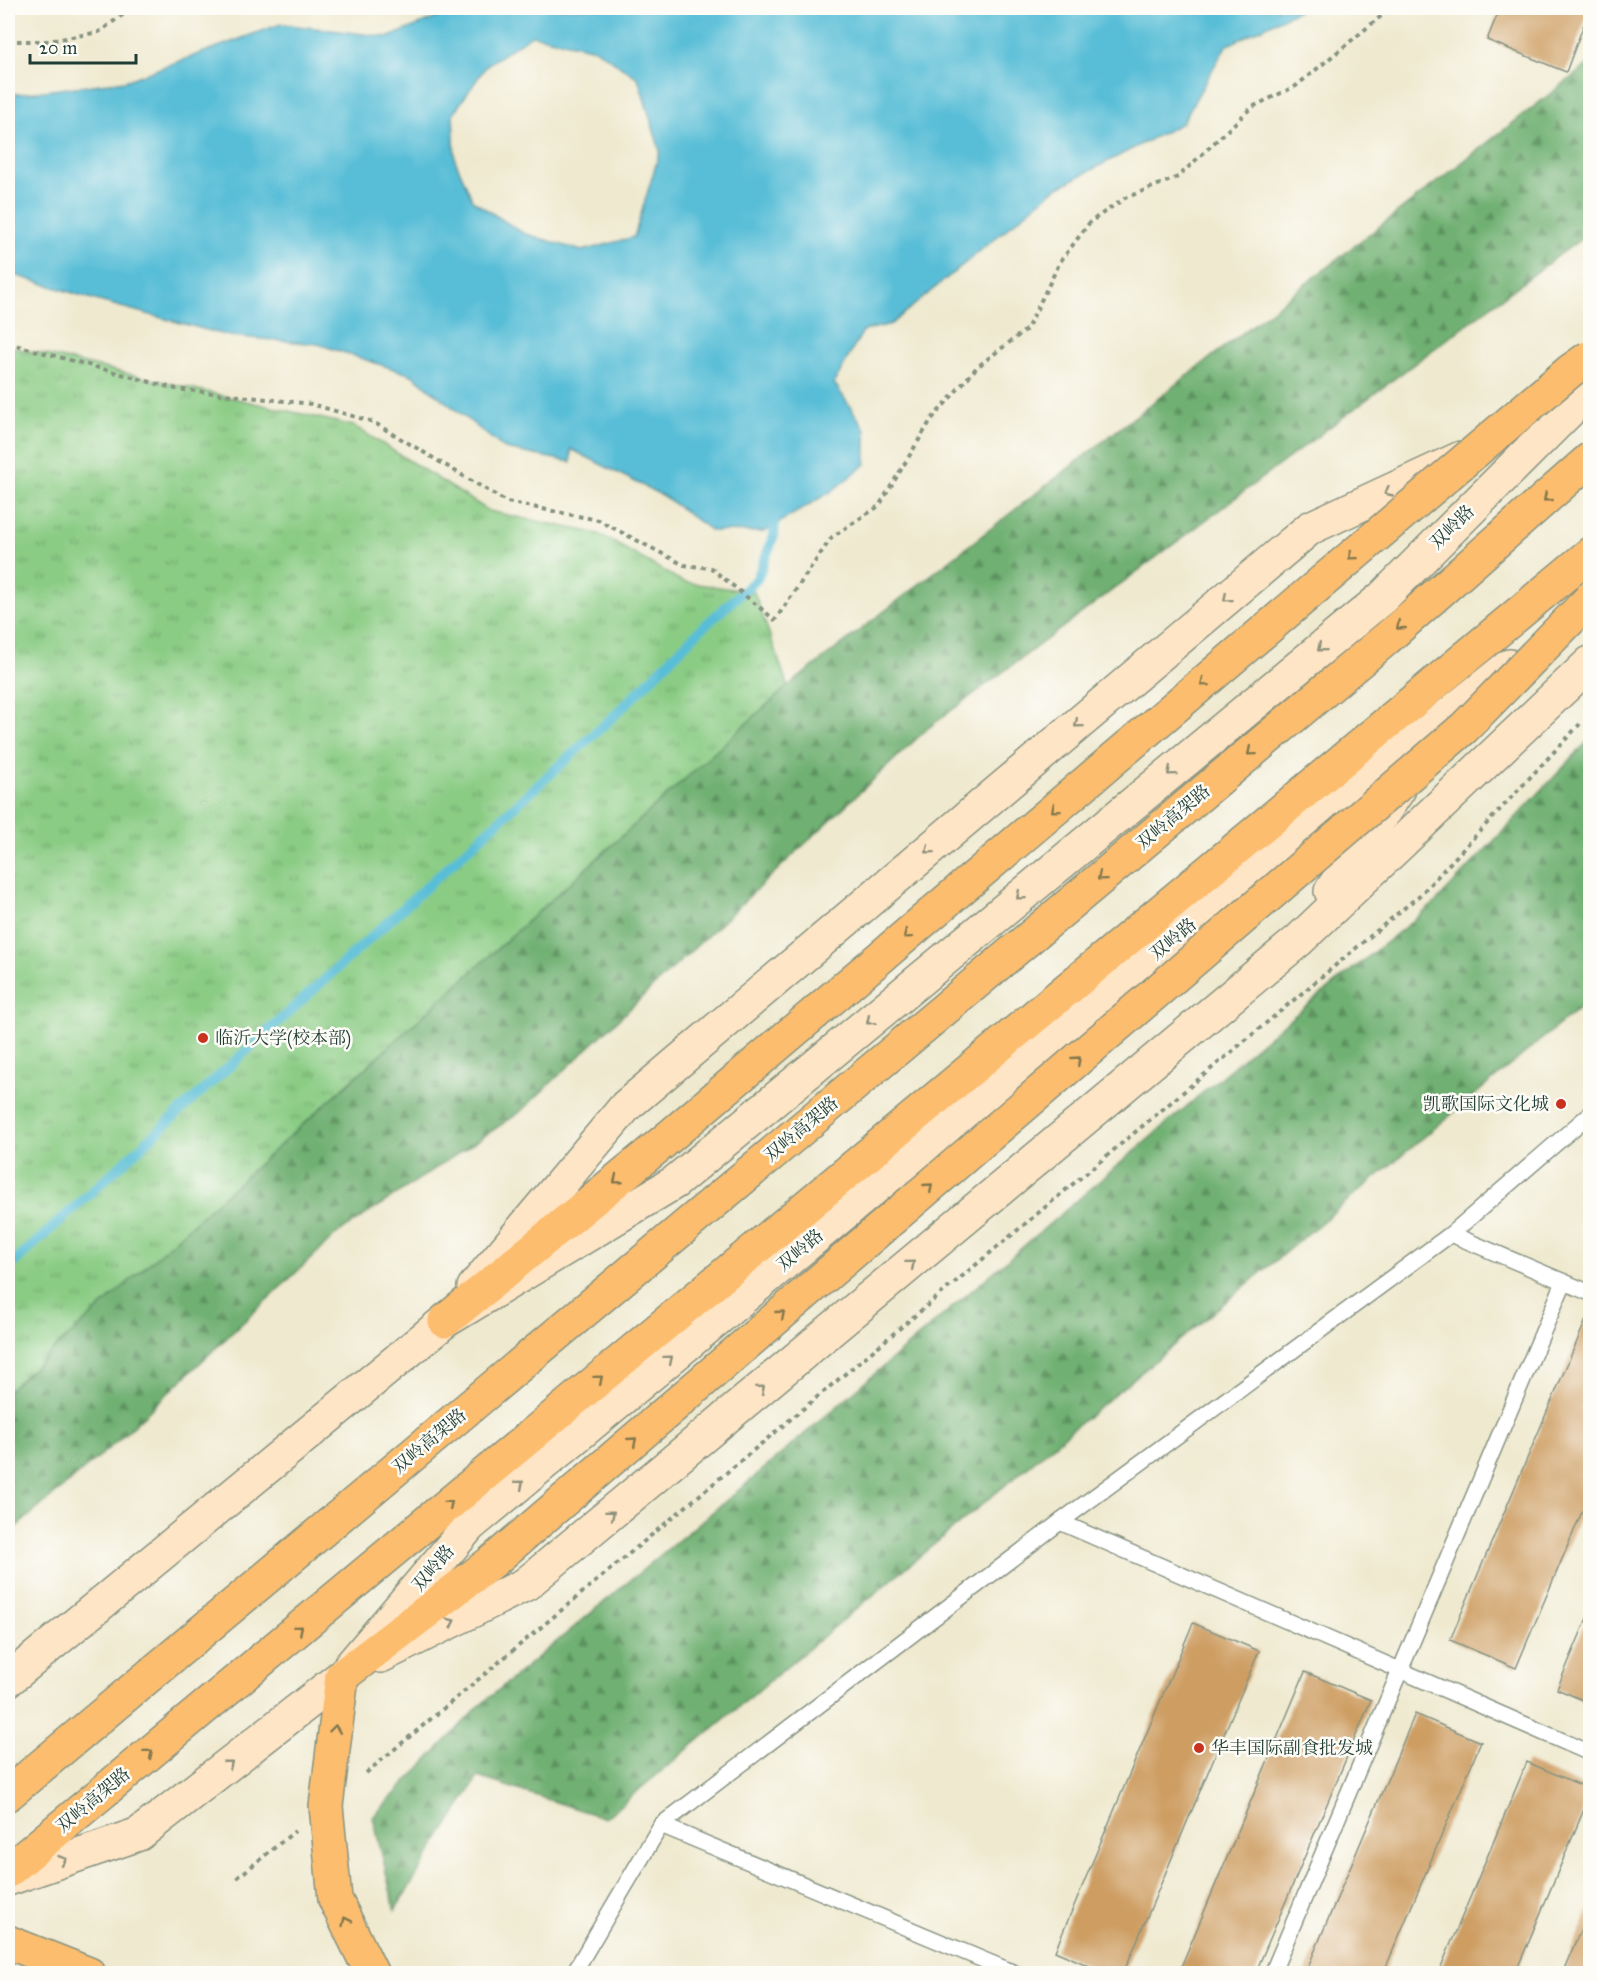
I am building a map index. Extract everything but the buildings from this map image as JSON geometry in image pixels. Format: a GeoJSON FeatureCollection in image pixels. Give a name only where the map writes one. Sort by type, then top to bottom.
{"type":"FeatureCollection","features":[{"type":"Feature","properties":{"kind":"main road"},"geometry":{"type":"LineString","coordinates":[[445,1321],[662,1143],[1570,371],[1590,357]]}},
{"type":"Feature","properties":{"kind":"main road"},"geometry":{"type":"LineString","coordinates":[[445,1321],[626,1106],[1310,528],[1582,397]]}},
{"type":"Feature","properties":{"kind":"main road","name":"双岭路"},"geometry":{"type":"LineString","coordinates":[[8,1680],[445,1321],[675,1182],[1382,598],[1582,397]]}},
{"type":"Feature","properties":{"kind":"main road","name":"双岭高架路"},"geometry":{"type":"LineString","coordinates":[[8,1794],[1367,654],[1590,459]]}},
{"type":"Feature","properties":{"kind":"main road","name":"双岭高架路"},"geometry":{"type":"LineString","coordinates":[[8,1871],[1590,554]]}},
{"type":"Feature","properties":{"kind":"main road"},"geometry":{"type":"LineString","coordinates":[[372,1974],[335,1899],[326,1806],[342,1676],[493,1561],[1464,728],[1590,600]]}},
{"type":"Feature","properties":{"kind":"main road","name":"双岭路"},"geometry":{"type":"LineString","coordinates":[[8,1879],[140,1834],[342,1676],[469,1526],[1238,885],[1590,600]]}},
{"type":"Feature","properties":{"kind":"main road"},"geometry":{"type":"LineString","coordinates":[[342,1676],[526,1584],[1299,940],[1590,663]]}},
{"type":"Feature","properties":{"kind":"main road"},"geometry":{"type":"LineString","coordinates":[[1299,940],[1449,714]]}},
{"type":"Feature","properties":{"kind":"main road"},"geometry":{"type":"LineString","coordinates":[[8,1942],[89,1974]]}},
{"type":"Feature","properties":{"kind":"lane"},"geometry":{"type":"LineString","coordinates":[[573,1974],[661,1825],[1060,1522],[1451,1234],[1590,1114]]}},
{"type":"Feature","properties":{"kind":"lane"},"geometry":{"type":"LineString","coordinates":[[1451,1234],[1590,1293]]}},
{"type":"Feature","properties":{"kind":"lane"},"geometry":{"type":"LineString","coordinates":[[1272,1974],[1564,1282]]}},
{"type":"Feature","properties":{"kind":"lane"},"geometry":{"type":"LineString","coordinates":[[1060,1522],[1590,1753]]}},
{"type":"Feature","properties":{"kind":"lane"},"geometry":{"type":"LineString","coordinates":[[661,1825],[1017,1974]]}},
{"type":"Feature","properties":{"kind":"path"},"geometry":{"type":"LineString","coordinates":[[8,42],[49,41],[99,32],[132,8]]}},
{"type":"Feature","properties":{"kind":"path"},"geometry":{"type":"LineString","coordinates":[[8,343],[176,389],[311,404],[373,422],[507,502],[598,520],[684,565],[711,568],[775,620],[832,537],[879,506],[931,420],[977,367],[1027,329],[1060,261],[1090,222],[1125,198],[1178,177],[1252,107],[1296,86],[1391,8]]}},
{"type":"Feature","properties":{"kind":"path"},"geometry":{"type":"LineString","coordinates":[[237,1878],[1421,894],[1582,722]]}},
{"type":"Feature","properties":{"kind":"green space"},"geometry":{"type":"Polygon","coordinates":[[[1590,63],[1590,232],[927,729],[519,1113],[338,1233],[115,1443],[8,1534],[8,1391],[788,686],[1590,63]]]}},
{"type":"Feature","properties":{"kind":"green space"},"geometry":{"type":"Polygon","coordinates":[[[8,346],[354,426],[489,511],[599,534],[683,582],[754,592],[788,686],[8,1391],[8,346]]]}},
{"type":"Feature","properties":{"kind":"green space"},"geometry":{"type":"Polygon","coordinates":[[[1590,739],[1590,999],[605,1818],[478,1777],[395,1910],[373,1817],[478,1707],[752,1479],[1264,1040],[1435,903],[1590,739]]]}},
{"type":"Feature","properties":{"kind":"water"},"geometry":{"type":"Polygon","coordinates":[[[460,8],[1303,8],[1226,46],[1182,123],[1055,189],[891,324],[863,331],[834,383],[866,430],[866,464],[832,491],[764,532],[712,531],[663,496],[571,449],[571,462],[505,449],[412,375],[318,344],[229,336],[99,301],[8,273],[8,93],[19,94],[125,81],[281,24],[389,37],[460,8]],[[532,35],[487,65],[453,114],[455,160],[473,201],[523,233],[582,251],[634,237],[660,151],[638,78],[595,49],[532,35]]]}},
{"type":"Feature","properties":{"kind":"waterway"},"geometry":{"type":"LineString","coordinates":[[8,1268],[615,715],[702,628],[757,579],[774,536],[775,512]]}},
{"type":"Feature","properties":{"kind":"place","name":"临沂大学(校本部)"},"geometry":{"type":"Point","coordinates":[203,1038]}},
{"type":"Feature","properties":{"kind":"place","name":"凯歌国际文化城"},"geometry":{"type":"Point","coordinates":[1561,1104]}},
{"type":"Feature","properties":{"kind":"place","name":"华丰国际副食批发城"},"geometry":{"type":"Point","coordinates":[1199,1748]}}]}
